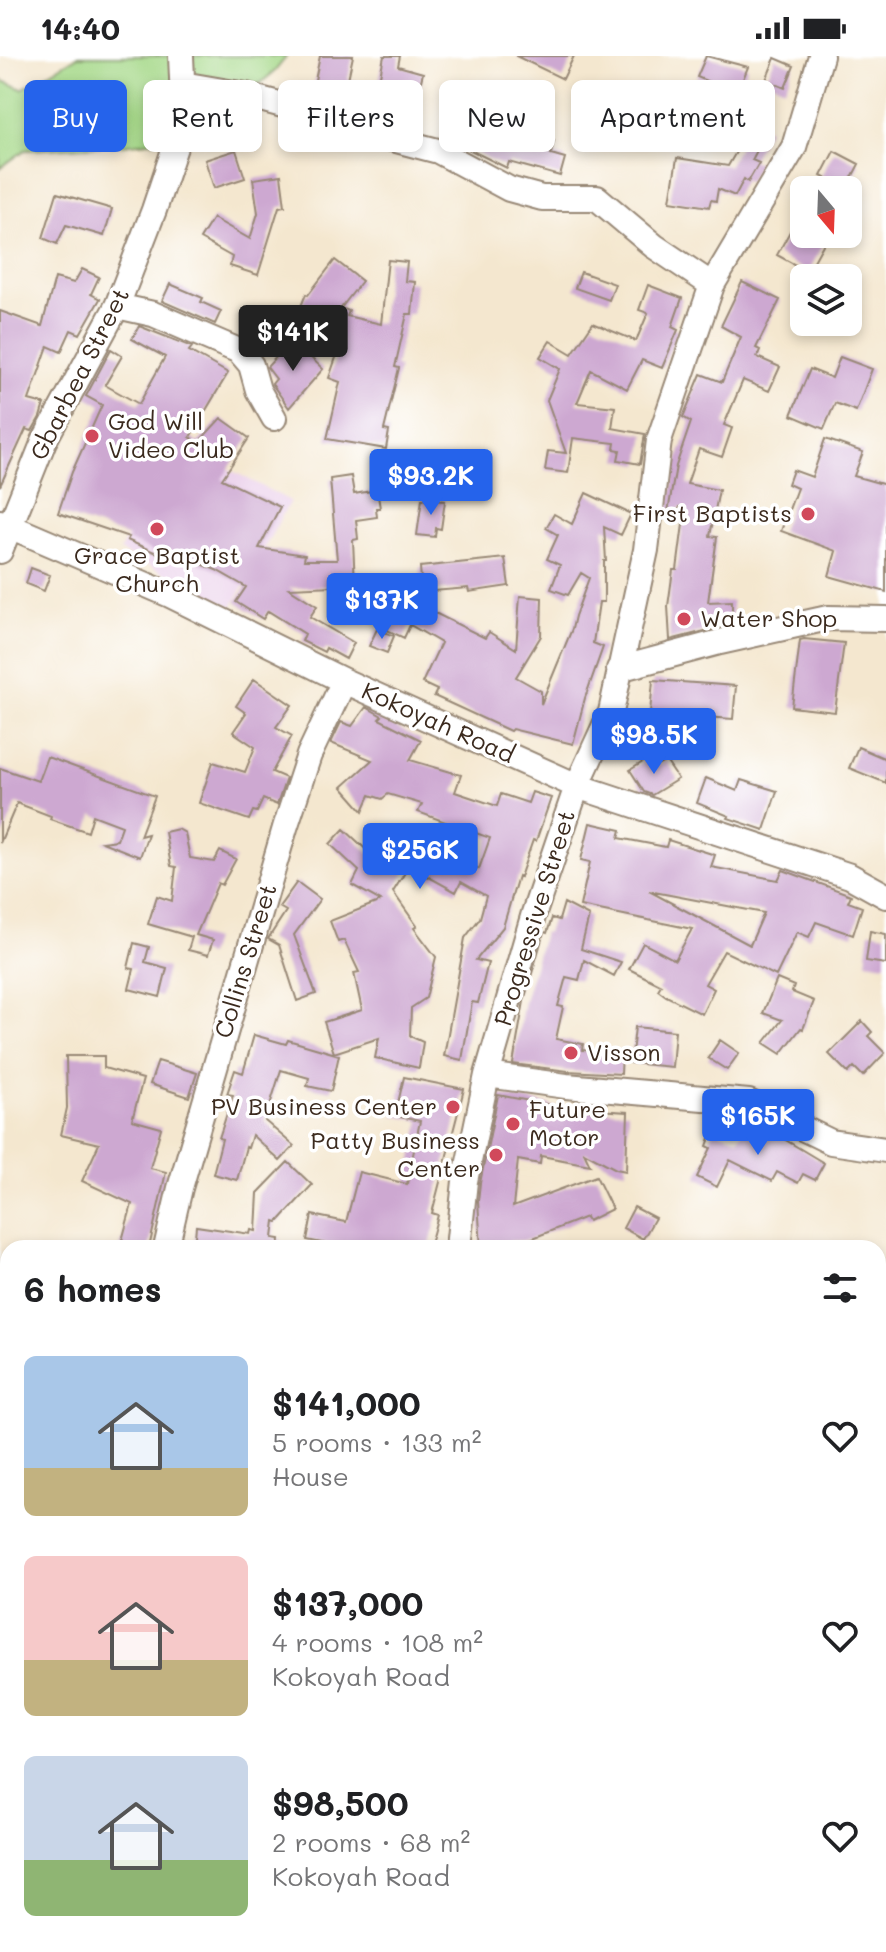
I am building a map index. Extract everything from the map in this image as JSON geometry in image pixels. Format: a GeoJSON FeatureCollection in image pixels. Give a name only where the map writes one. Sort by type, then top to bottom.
{"type":"FeatureCollection","features":[{"type":"Feature","properties":{"kind":"street","name":"Progressive Street"},"geometry":{"type":"LineString","coordinates":[[459,1240],[465,1181],[487,1075],[534,913],[577,786],[611,712],[646,550],[659,440],[712,285],[794,147],[821,56]]}},
{"type":"Feature","properties":{"kind":"street","name":"Gbarbea Street"},"geometry":{"type":"LineString","coordinates":[[174,57],[181,80]]}},
{"type":"Feature","properties":{"kind":"street"},"geometry":{"type":"LineString","coordinates":[[262,99],[297,109],[327,122],[438,151],[509,189],[542,198],[597,198],[654,246],[712,285]]}},
{"type":"Feature","properties":{"kind":"street","name":"Gbarbea Street"},"geometry":{"type":"LineString","coordinates":[[0,551],[5,524],[44,441],[117,306],[173,152]]}},
{"type":"Feature","properties":{"kind":"street"},"geometry":{"type":"LineString","coordinates":[[117,306],[153,314],[239,351],[251,365],[258,390],[274,418]]}},
{"type":"Feature","properties":{"kind":"street","name":"Kokoyah Road"},"geometry":{"type":"LineString","coordinates":[[5,524],[170,595],[344,681],[577,786],[850,876],[886,896]]}},
{"type":"Feature","properties":{"kind":"street"},"geometry":{"type":"LineString","coordinates":[[619,669],[828,618],[886,619]]}},
{"type":"Feature","properties":{"kind":"street","name":"Collins Street"},"geometry":{"type":"LineString","coordinates":[[168,1240],[201,1113],[285,828],[309,755],[344,681]]}},
{"type":"Feature","properties":{"kind":"street"},"geometry":{"type":"LineString","coordinates":[[487,1075],[566,1086],[749,1102],[831,1142],[886,1150]]}},
{"type":"Feature","properties":{"kind":"shaded area"},"geometry":{"type":"Polygon","coordinates":[[[181,444],[290,501],[232,607],[120,551],[145,499],[181,444]]]}},
{"type":"Feature","properties":{"kind":"green space"},"geometry":{"type":"Polygon","coordinates":[[[78,56],[287,56],[262,82],[143,80],[143,143],[127,144],[127,80],[37,80],[78,56]]]}},
{"type":"Feature","properties":{"kind":"green space"},"geometry":{"type":"Polygon","coordinates":[[[0,80],[22,89],[24,151],[0,168],[0,80]]]}},
{"type":"Feature","properties":{"kind":"building"},"geometry":{"type":"Polygon","coordinates":[[[320,56],[353,56],[348,79],[352,80],[315,80],[320,56]]]}},
{"type":"Feature","properties":{"kind":"building"},"geometry":{"type":"Polygon","coordinates":[[[384,56],[400,56],[398,66],[423,73],[421,80],[379,80],[384,56]]]}},
{"type":"Feature","properties":{"kind":"building"},"geometry":{"type":"Polygon","coordinates":[[[516,56],[574,56],[563,79],[516,56]]]}},
{"type":"Feature","properties":{"kind":"building"},"geometry":{"type":"Polygon","coordinates":[[[706,56],[748,67],[743,80],[704,80],[697,77],[706,56]]]}},
{"type":"Feature","properties":{"kind":"building"},"geometry":{"type":"Polygon","coordinates":[[[775,58],[794,66],[785,88],[775,84],[775,80],[766,80],[775,58]]]}},
{"type":"Feature","properties":{"kind":"building"},"geometry":{"type":"Polygon","coordinates":[[[834,151],[859,164],[853,176],[821,176],[834,151]]]}},
{"type":"Feature","properties":{"kind":"building"},"geometry":{"type":"Polygon","coordinates":[[[237,152],[245,178],[214,188],[205,160],[237,152]]]}},
{"type":"Feature","properties":{"kind":"building"},"geometry":{"type":"Polygon","coordinates":[[[474,152],[551,152],[565,158],[560,176],[509,162],[507,168],[474,152]]]}},
{"type":"Feature","properties":{"kind":"building"},"geometry":{"type":"Polygon","coordinates":[[[736,152],[756,152],[752,160],[759,163],[748,182],[744,179],[735,196],[718,189],[716,201],[711,200],[709,207],[670,201],[677,158],[728,166],[736,152]]]}},
{"type":"Feature","properties":{"kind":"building"},"geometry":{"type":"Polygon","coordinates":[[[281,175],[285,206],[279,207],[258,275],[230,266],[232,257],[200,239],[213,218],[250,239],[258,213],[253,179],[281,175]]]}},
{"type":"Feature","properties":{"kind":"building"},"geometry":{"type":"Polygon","coordinates":[[[57,193],[112,209],[104,236],[66,225],[57,244],[43,238],[57,193]]]}},
{"type":"Feature","properties":{"kind":"building"},"geometry":{"type":"Polygon","coordinates":[[[790,231],[790,248],[821,248],[812,264],[793,264],[777,255],[790,231]]]}},
{"type":"Feature","properties":{"kind":"building"},"geometry":{"type":"Polygon","coordinates":[[[335,260],[362,281],[341,308],[349,311],[347,316],[381,324],[388,260],[407,262],[405,281],[415,282],[412,314],[407,314],[395,367],[399,368],[384,430],[389,431],[386,449],[327,439],[340,382],[329,378],[342,340],[295,321],[306,294],[335,260]]]}},
{"type":"Feature","properties":{"kind":"building"},"geometry":{"type":"Polygon","coordinates":[[[82,269],[99,277],[91,294],[100,299],[80,334],[71,330],[61,352],[48,346],[29,400],[44,404],[40,417],[32,431],[26,429],[0,486],[0,311],[42,326],[55,278],[74,283],[82,269]]]}},
{"type":"Feature","properties":{"kind":"building"},"geometry":{"type":"Polygon","coordinates":[[[581,272],[615,284],[609,300],[575,288],[581,272]]]}},
{"type":"Feature","properties":{"kind":"building"},"geometry":{"type":"Polygon","coordinates":[[[742,282],[780,300],[756,348],[760,350],[757,357],[780,367],[769,391],[743,380],[724,425],[732,428],[722,457],[699,449],[687,484],[719,490],[710,536],[717,537],[708,602],[732,601],[732,624],[670,640],[668,606],[673,570],[677,570],[685,509],[680,507],[677,514],[668,512],[676,466],[691,422],[683,417],[701,374],[722,382],[741,337],[721,326],[742,282]]]}},
{"type":"Feature","properties":{"kind":"building"},"geometry":{"type":"Polygon","coordinates":[[[170,284],[203,298],[201,302],[221,311],[215,324],[162,301],[170,284]]]}},
{"type":"Feature","properties":{"kind":"building"},"geometry":{"type":"Polygon","coordinates":[[[648,285],[682,298],[672,327],[678,330],[662,368],[642,360],[627,389],[591,370],[577,403],[615,407],[612,428],[645,434],[640,464],[618,460],[620,450],[614,449],[615,443],[573,438],[568,473],[545,470],[548,451],[566,453],[547,400],[560,369],[540,357],[550,341],[572,354],[593,323],[636,341],[648,313],[639,310],[648,285]]]}},
{"type":"Feature","properties":{"kind":"building"},"geometry":{"type":"Polygon","coordinates":[[[139,326],[192,347],[189,351],[228,373],[190,437],[198,443],[221,418],[249,438],[222,479],[280,507],[259,548],[305,555],[304,560],[337,560],[330,479],[351,476],[354,494],[377,490],[380,508],[376,508],[377,517],[356,520],[358,539],[353,540],[355,585],[289,588],[317,606],[310,617],[354,643],[346,659],[326,648],[324,652],[302,641],[305,634],[268,611],[263,619],[236,602],[246,587],[216,570],[171,551],[168,558],[127,540],[129,537],[58,513],[72,472],[102,405],[86,396],[111,349],[122,356],[105,385],[139,404],[165,357],[132,339],[139,326]]]}},
{"type":"Feature","properties":{"kind":"building"},"geometry":{"type":"Polygon","coordinates":[[[292,340],[323,369],[289,408],[272,384],[276,379],[267,367],[292,340]]]}},
{"type":"Feature","properties":{"kind":"building"},"geometry":{"type":"Polygon","coordinates":[[[840,357],[872,369],[856,411],[835,403],[824,429],[791,415],[810,369],[832,378],[840,357]]]}},
{"type":"Feature","properties":{"kind":"building"},"geometry":{"type":"Polygon","coordinates":[[[825,439],[863,452],[854,476],[886,485],[886,592],[829,576],[836,551],[781,531],[797,488],[788,484],[793,470],[812,477],[825,439]]]}},
{"type":"Feature","properties":{"kind":"building"},"geometry":{"type":"Polygon","coordinates":[[[586,493],[631,514],[621,535],[604,527],[604,602],[599,602],[593,643],[603,647],[573,744],[510,731],[434,696],[437,690],[422,683],[441,643],[410,625],[404,638],[387,630],[398,605],[424,617],[423,607],[485,638],[489,632],[516,649],[520,596],[542,598],[541,636],[516,677],[541,691],[541,704],[589,578],[581,573],[568,595],[551,589],[560,565],[547,559],[558,535],[546,528],[554,514],[572,524],[586,493]]]}},
{"type":"Feature","properties":{"kind":"building"},"geometry":{"type":"Polygon","coordinates":[[[422,499],[445,501],[441,529],[436,528],[435,537],[417,535],[422,499]]]}},
{"type":"Feature","properties":{"kind":"building"},"geometry":{"type":"Polygon","coordinates":[[[505,558],[509,586],[469,592],[468,588],[422,592],[420,567],[505,558]]]}},
{"type":"Feature","properties":{"kind":"building"},"geometry":{"type":"Polygon","coordinates":[[[31,568],[50,575],[44,591],[26,584],[31,568]]]}},
{"type":"Feature","properties":{"kind":"building"},"geometry":{"type":"Polygon","coordinates":[[[377,629],[394,636],[387,653],[369,646],[377,629]]]}},
{"type":"Feature","properties":{"kind":"building"},"geometry":{"type":"Polygon","coordinates":[[[800,640],[844,643],[835,712],[792,707],[800,640]]]}},
{"type":"Feature","properties":{"kind":"building"},"geometry":{"type":"Polygon","coordinates":[[[254,679],[292,705],[276,727],[292,736],[272,772],[286,778],[277,805],[263,799],[249,820],[199,803],[213,762],[245,772],[255,747],[233,732],[246,713],[236,706],[254,679]]]}},
{"type":"Feature","properties":{"kind":"building"},"geometry":{"type":"Polygon","coordinates":[[[653,680],[736,686],[733,719],[650,713],[653,680]]]}},
{"type":"Feature","properties":{"kind":"building"},"geometry":{"type":"Polygon","coordinates":[[[366,707],[382,716],[379,719],[421,740],[410,760],[461,775],[455,792],[497,806],[501,794],[528,803],[532,792],[551,798],[536,841],[533,840],[518,876],[503,927],[476,960],[488,963],[478,1003],[472,1002],[462,1060],[444,1056],[465,938],[480,918],[486,896],[461,882],[456,892],[409,866],[393,892],[436,957],[426,998],[411,1008],[410,1036],[423,1042],[419,1068],[375,1058],[379,1038],[334,1053],[324,1022],[362,1010],[354,973],[359,972],[344,940],[338,942],[330,921],[381,901],[352,885],[359,871],[330,844],[344,829],[373,856],[381,847],[393,858],[408,831],[479,869],[490,838],[418,812],[422,804],[388,794],[382,799],[370,795],[363,811],[342,787],[372,760],[331,743],[341,722],[352,726],[366,707]]]}},
{"type":"Feature","properties":{"kind":"building"},"geometry":{"type":"Polygon","coordinates":[[[858,747],[886,759],[886,783],[849,768],[858,747]]]}},
{"type":"Feature","properties":{"kind":"building"},"geometry":{"type":"Polygon","coordinates":[[[653,756],[659,765],[666,761],[678,779],[652,795],[644,792],[630,770],[653,756]]]}},
{"type":"Feature","properties":{"kind":"building"},"geometry":{"type":"Polygon","coordinates":[[[47,757],[155,796],[140,836],[148,834],[140,857],[102,842],[117,840],[122,826],[93,815],[88,832],[17,803],[0,843],[0,768],[38,781],[47,757]]]}},
{"type":"Feature","properties":{"kind":"building"},"geometry":{"type":"Polygon","coordinates":[[[706,778],[737,791],[741,780],[777,791],[764,830],[697,803],[706,778]]]}},
{"type":"Feature","properties":{"kind":"building"},"geometry":{"type":"Polygon","coordinates":[[[590,823],[621,830],[619,838],[666,847],[668,840],[715,855],[711,867],[778,880],[783,870],[851,895],[848,902],[862,907],[853,935],[816,922],[809,937],[797,932],[776,976],[724,951],[705,984],[714,989],[702,1014],[666,996],[658,990],[661,985],[629,969],[643,943],[675,960],[692,929],[580,906],[590,862],[581,860],[590,823]],[[649,891],[750,945],[764,913],[649,891]]]}},
{"type":"Feature","properties":{"kind":"building"},"geometry":{"type":"Polygon","coordinates":[[[178,829],[185,833],[190,858],[214,862],[220,851],[236,859],[222,885],[218,883],[196,935],[213,940],[208,955],[188,950],[192,937],[148,924],[157,896],[172,901],[176,867],[171,866],[165,832],[178,829]]]}},
{"type":"Feature","properties":{"kind":"building"},"geometry":{"type":"Polygon","coordinates":[[[297,882],[320,899],[294,935],[316,994],[297,1001],[279,945],[268,939],[286,911],[279,907],[297,882]]]}},
{"type":"Feature","properties":{"kind":"building"},"geometry":{"type":"Polygon","coordinates":[[[564,903],[589,916],[581,949],[621,962],[614,976],[584,960],[579,980],[566,977],[558,1006],[563,1007],[556,1039],[583,1044],[582,1050],[622,1052],[621,1074],[513,1064],[524,1001],[544,932],[547,933],[552,918],[559,920],[564,903]]]}},
{"type":"Feature","properties":{"kind":"building"},"geometry":{"type":"Polygon","coordinates":[[[870,931],[886,934],[886,964],[866,961],[870,931]]]}},
{"type":"Feature","properties":{"kind":"building"},"geometry":{"type":"Polygon","coordinates":[[[134,943],[149,947],[145,962],[167,968],[160,997],[129,989],[134,969],[128,968],[134,943]]]}},
{"type":"Feature","properties":{"kind":"building"},"geometry":{"type":"Polygon","coordinates":[[[777,979],[794,986],[792,992],[814,1001],[803,1029],[781,1054],[764,1043],[782,1020],[763,1013],[777,979]]]}},
{"type":"Feature","properties":{"kind":"building"},"geometry":{"type":"Polygon","coordinates":[[[862,1021],[872,1032],[868,1036],[885,1053],[863,1076],[854,1067],[848,1073],[829,1054],[862,1021]]]}},
{"type":"Feature","properties":{"kind":"building"},"geometry":{"type":"Polygon","coordinates":[[[635,1027],[675,1031],[672,1067],[631,1063],[635,1027]]]}},
{"type":"Feature","properties":{"kind":"building"},"geometry":{"type":"Polygon","coordinates":[[[254,1035],[286,1044],[288,1040],[339,1055],[331,1091],[307,1086],[309,1078],[281,1070],[265,1121],[294,1146],[280,1161],[252,1135],[237,1180],[213,1174],[222,1139],[219,1138],[233,1095],[227,1094],[235,1070],[243,1073],[254,1035]]]}},
{"type":"Feature","properties":{"kind":"building"},"geometry":{"type":"Polygon","coordinates":[[[720,1040],[739,1053],[727,1070],[708,1058],[720,1040]]]}},
{"type":"Feature","properties":{"kind":"building"},"geometry":{"type":"Polygon","coordinates":[[[66,1056],[104,1056],[104,1068],[143,1079],[132,1120],[161,1128],[150,1168],[166,1172],[151,1240],[122,1240],[132,1204],[82,1181],[99,1144],[61,1135],[67,1108],[66,1056]]]}},
{"type":"Feature","properties":{"kind":"building"},"geometry":{"type":"Polygon","coordinates":[[[158,1061],[197,1073],[189,1097],[150,1084],[158,1061]]]}},
{"type":"Feature","properties":{"kind":"building"},"geometry":{"type":"Polygon","coordinates":[[[404,1077],[464,1089],[432,1213],[438,1215],[431,1240],[307,1240],[312,1215],[346,1222],[359,1172],[407,1184],[420,1121],[395,1116],[404,1077]]]}},
{"type":"Feature","properties":{"kind":"building"},"geometry":{"type":"Polygon","coordinates":[[[498,1095],[550,1107],[628,1112],[626,1171],[584,1152],[590,1165],[541,1156],[540,1164],[518,1160],[513,1207],[596,1176],[612,1209],[588,1221],[586,1217],[528,1240],[480,1240],[480,1183],[498,1095]]]}},
{"type":"Feature","properties":{"kind":"building"},"geometry":{"type":"Polygon","coordinates":[[[744,1128],[760,1138],[762,1135],[769,1138],[772,1132],[824,1163],[815,1180],[803,1174],[798,1183],[777,1172],[772,1181],[730,1160],[717,1187],[697,1177],[711,1148],[707,1146],[713,1130],[738,1139],[744,1128]]]}},
{"type":"Feature","properties":{"kind":"building"},"geometry":{"type":"Polygon","coordinates":[[[288,1162],[312,1185],[278,1222],[275,1221],[273,1238],[280,1240],[195,1240],[196,1226],[250,1234],[251,1230],[256,1231],[258,1193],[288,1162]]]}},
{"type":"Feature","properties":{"kind":"building"},"geometry":{"type":"Polygon","coordinates":[[[634,1207],[655,1218],[643,1239],[623,1228],[634,1207]]]}},
{"type":"Feature","properties":{"kind":"place","name":"God Will Video Club"},"geometry":{"type":"Point","coordinates":[92,436]}},
{"type":"Feature","properties":{"kind":"place","name":"First Baptists"},"geometry":{"type":"Point","coordinates":[808,514]}},
{"type":"Feature","properties":{"kind":"place","name":"Grace Baptist Church"},"geometry":{"type":"Point","coordinates":[157,529]}},
{"type":"Feature","properties":{"kind":"place","name":"Water Shop"},"geometry":{"type":"Point","coordinates":[684,619]}},
{"type":"Feature","properties":{"kind":"place","name":"Visson"},"geometry":{"type":"Point","coordinates":[571,1053]}},
{"type":"Feature","properties":{"kind":"place","name":"PV Business Center"},"geometry":{"type":"Point","coordinates":[453,1107]}},
{"type":"Feature","properties":{"kind":"place","name":"Future Motor"},"geometry":{"type":"Point","coordinates":[513,1124]}},
{"type":"Feature","properties":{"kind":"place","name":"Patty Business Center"},"geometry":{"type":"Point","coordinates":[496,1155]}}]}
